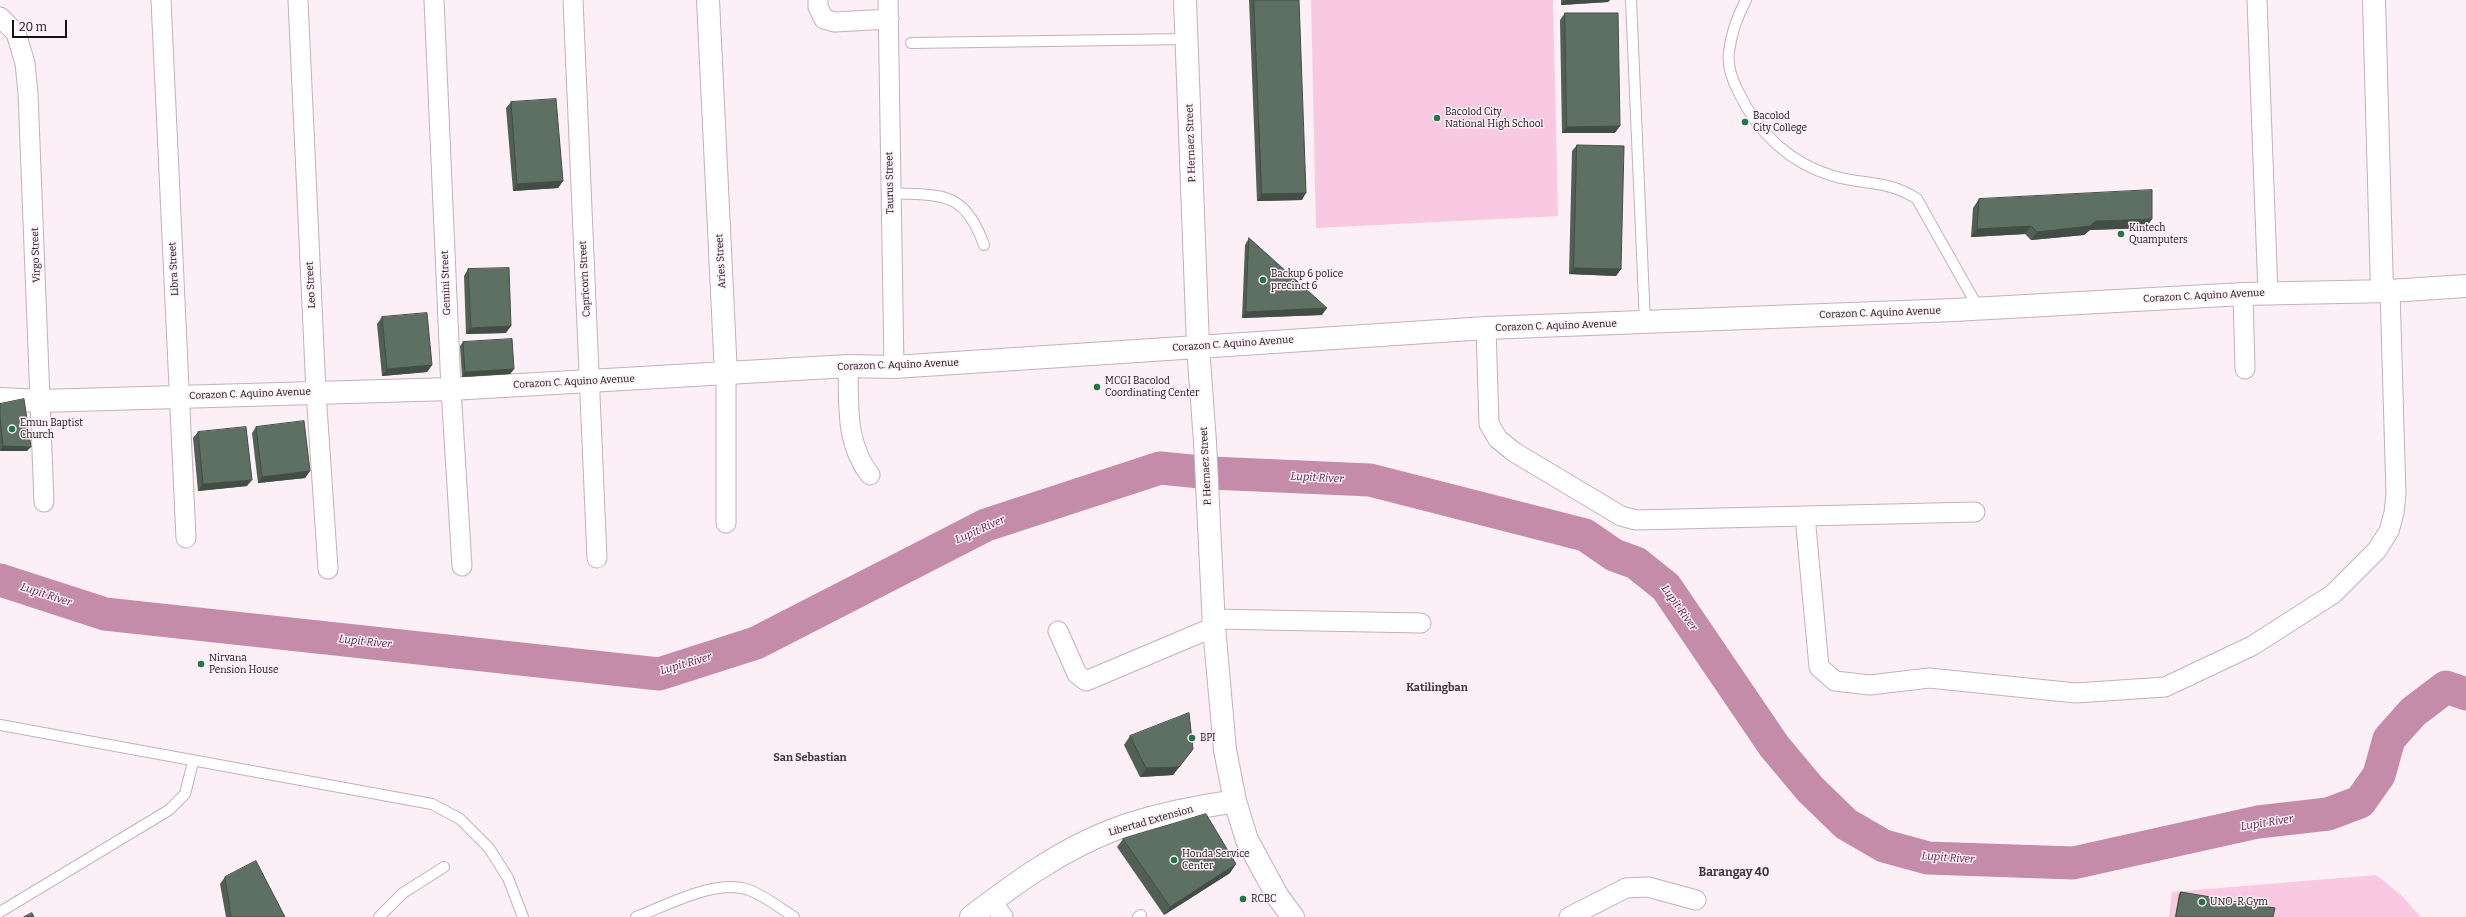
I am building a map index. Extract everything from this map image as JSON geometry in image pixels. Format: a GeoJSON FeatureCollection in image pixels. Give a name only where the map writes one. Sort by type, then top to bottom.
{"type":"FeatureCollection","features":[{"type":"Feature","properties":{"kind":"street","name":"Libra Street"},"geometry":{"type":"LineString","coordinates":[[161,0],[186,538]]}},
{"type":"Feature","properties":{"kind":"street","name":"Leo Street"},"geometry":{"type":"LineString","coordinates":[[298,0],[316,392],[328,569]]}},
{"type":"Feature","properties":{"kind":"street","name":"Gemini Street"},"geometry":{"type":"LineString","coordinates":[[434,0],[451,389],[462,566]]}},
{"type":"Feature","properties":{"kind":"street","name":"Capricorn Street"},"geometry":{"type":"LineString","coordinates":[[573,0],[597,558]]}},
{"type":"Feature","properties":{"kind":"street","name":"Aries Street"},"geometry":{"type":"LineString","coordinates":[[708,0],[726,375],[726,523]]}},
{"type":"Feature","properties":{"kind":"street"},"geometry":{"type":"LineString","coordinates":[[818,0],[818,7],[824,19],[835,22],[889,19]]}},
{"type":"Feature","properties":{"kind":"street","name":"Taurus Street"},"geometry":{"type":"LineString","coordinates":[[888,0],[894,367]]}},
{"type":"Feature","properties":{"kind":"street","name":"P. Hernaez Street"},"geometry":{"type":"LineString","coordinates":[[1185,0],[1198,346],[1205,442],[1213,623],[1225,750],[1235,801],[1247,840],[1278,897],[1292,917]]}},
{"type":"Feature","properties":{"kind":"street"},"geometry":{"type":"LineString","coordinates":[[2257,0],[2268,293]]}},
{"type":"Feature","properties":{"kind":"street"},"geometry":{"type":"LineString","coordinates":[[1805,516],[1819,667],[1835,681],[1870,685],[1929,678],[2076,693],[2165,687],[2252,646],[2333,594],[2377,550],[2389,531],[2394,513],[2396,494],[2374,0]]}},
{"type":"Feature","properties":{"kind":"street","name":"Virgo Street"},"geometry":{"type":"LineString","coordinates":[[0,17],[16,33],[25,63],[33,181],[44,502]]}},
{"type":"Feature","properties":{"kind":"street","name":"Corazon C. Aquino Avenue"},"geometry":{"type":"LineString","coordinates":[[0,399],[41,401],[451,389],[590,380],[726,375],[848,366],[894,367],[1486,328],[1979,309],[2243,294],[2466,286]]}},
{"type":"Feature","properties":{"kind":"street"},"geometry":{"type":"LineString","coordinates":[[2243,294],[2245,369]]}},
{"type":"Feature","properties":{"kind":"street"},"geometry":{"type":"LineString","coordinates":[[1486,328],[1488,424],[1498,439],[1514,452],[1621,516],[1636,520],[1975,512]]}},
{"type":"Feature","properties":{"kind":"street"},"geometry":{"type":"LineString","coordinates":[[848,366],[851,437],[859,461],[870,475]]}},
{"type":"Feature","properties":{"kind":"street"},"geometry":{"type":"LineString","coordinates":[[1058,631],[1077,674],[1086,681],[1213,623],[1421,623]]}},
{"type":"Feature","properties":{"kind":"street","name":"Libertad Extension"},"geometry":{"type":"LineString","coordinates":[[971,917],[997,909],[1054,858],[1114,830],[1178,811],[1235,801]]}},
{"type":"Feature","properties":{"kind":"street"},"geometry":{"type":"LineString","coordinates":[[1569,917],[1626,888],[1648,887],[1696,900]]}},
{"type":"Feature","properties":{"kind":"lane"},"geometry":{"type":"LineString","coordinates":[[1630,0],[1645,323]]}},
{"type":"Feature","properties":{"kind":"lane"},"geometry":{"type":"LineString","coordinates":[[1746,0],[1728,52],[1729,71],[1754,121],[1765,135],[1801,163],[1835,177],[1888,185],[1904,190],[1918,199],[1979,309]]}},
{"type":"Feature","properties":{"kind":"lane"},"geometry":{"type":"LineString","coordinates":[[911,43],[1187,39]]}},
{"type":"Feature","properties":{"kind":"lane"},"geometry":{"type":"LineString","coordinates":[[890,193],[945,196],[967,211],[978,227],[984,244]]}},
{"type":"Feature","properties":{"kind":"lane"},"geometry":{"type":"LineString","coordinates":[[0,725],[193,762],[432,804],[460,819],[490,848],[508,878],[523,917]]}},
{"type":"Feature","properties":{"kind":"lane"},"geometry":{"type":"LineString","coordinates":[[0,912],[169,810],[185,794],[193,762]]}},
{"type":"Feature","properties":{"kind":"lane"},"geometry":{"type":"LineString","coordinates":[[379,917],[403,893],[444,867]]}},
{"type":"Feature","properties":{"kind":"lane"},"geometry":{"type":"LineString","coordinates":[[636,917],[716,887],[733,886],[750,890],[794,917]]}},
{"type":"Feature","properties":{"kind":"shaded area"},"geometry":{"type":"Polygon","coordinates":[[[1311,0],[1553,0],[1558,216],[1316,228],[1311,0]]]}},
{"type":"Feature","properties":{"kind":"shaded area"},"geometry":{"type":"Polygon","coordinates":[[[2376,875],[2402,896],[2421,917],[2169,917],[2172,892],[2376,875]]]}},
{"type":"Feature","properties":{"kind":"building"},"geometry":{"type":"Polygon","coordinates":[[[1254,0],[1299,0],[1306,193],[1262,194],[1254,0]]]}},
{"type":"Feature","properties":{"kind":"building"},"geometry":{"type":"Polygon","coordinates":[[[1565,13],[1618,13],[1620,126],[1567,127],[1565,13]]]}},
{"type":"Feature","properties":{"kind":"building"},"geometry":{"type":"Polygon","coordinates":[[[556,99],[563,181],[517,184],[511,102],[556,99]]]}},
{"type":"Feature","properties":{"kind":"building"},"geometry":{"type":"Polygon","coordinates":[[[1577,145],[1624,146],[1621,269],[1574,268],[1577,145]]]}},
{"type":"Feature","properties":{"kind":"building"},"geometry":{"type":"Polygon","coordinates":[[[2152,190],[2152,219],[2096,221],[2090,226],[2037,232],[2031,226],[1977,229],[1979,199],[2152,190]]]}},
{"type":"Feature","properties":{"kind":"building","name":"Backup 6 police precinct 6"},"geometry":{"type":"Polygon","coordinates":[[[1249,238],[1327,308],[1246,312],[1249,238]]]}},
{"type":"Feature","properties":{"kind":"building"},"geometry":{"type":"Polygon","coordinates":[[[509,268],[511,326],[471,328],[468,269],[509,268]]]}},
{"type":"Feature","properties":{"kind":"building"},"geometry":{"type":"Polygon","coordinates":[[[427,313],[432,365],[387,369],[382,317],[427,313]]]}},
{"type":"Feature","properties":{"kind":"building"},"geometry":{"type":"Polygon","coordinates":[[[512,339],[514,369],[465,372],[463,342],[512,339]]]}},
{"type":"Feature","properties":{"kind":"building","name":"Emun Baptist Church"},"geometry":{"type":"Polygon","coordinates":[[[24,399],[31,447],[3,446],[0,404],[24,399]]]}},
{"type":"Feature","properties":{"kind":"building"},"geometry":{"type":"Polygon","coordinates":[[[304,421],[310,471],[262,477],[256,427],[304,421]]]}},
{"type":"Feature","properties":{"kind":"building"},"geometry":{"type":"Polygon","coordinates":[[[246,427],[252,480],[203,484],[198,432],[246,427]]]}},
{"type":"Feature","properties":{"kind":"building"},"geometry":{"type":"Polygon","coordinates":[[[1189,713],[1193,749],[1179,767],[1146,768],[1130,736],[1189,713]]]}},
{"type":"Feature","properties":{"kind":"building","name":"Honda Service Center"},"geometry":{"type":"Polygon","coordinates":[[[1206,814],[1236,864],[1170,907],[1123,839],[1206,814]]]}},
{"type":"Feature","properties":{"kind":"building"},"geometry":{"type":"Polygon","coordinates":[[[256,861],[285,917],[231,917],[225,877],[256,861]]]}},
{"type":"Feature","properties":{"kind":"building","name":"UNO-R Gym"},"geometry":{"type":"Polygon","coordinates":[[[2181,892],[2275,908],[2273,917],[2176,917],[2181,892]]]}},
{"type":"Feature","properties":{"kind":"building"},"geometry":{"type":"Polygon","coordinates":[[[32,913],[34,917],[24,917],[32,913]]]}},
{"type":"Feature","properties":{"kind":"waterway","name":"Lupit River"},"geometry":{"type":"LineString","coordinates":[[0,580],[105,614],[659,674],[756,643],[986,525],[1160,468],[1211,473],[1370,480],[1585,535],[1614,555],[1636,563],[1666,587],[1774,746],[1810,789],[1846,824],[1884,846],[1928,858],[2073,863],[2258,822],[2328,814],[2360,802],[2379,775],[2389,739],[2413,712],[2446,687],[2466,694]]}},
{"type":"Feature","properties":{"kind":"place","name":"Bacolod City National High School"},"geometry":{"type":"Point","coordinates":[1437,118]}},
{"type":"Feature","properties":{"kind":"place","name":"Bacolod City College"},"geometry":{"type":"Point","coordinates":[1745,122]}},
{"type":"Feature","properties":{"kind":"place","name":"Kintech Quamputers"},"geometry":{"type":"Point","coordinates":[2121,234]}},
{"type":"Feature","properties":{"kind":"place","name":"Backup 6 police precinct 6"},"geometry":{"type":"Point","coordinates":[1263,280]}},
{"type":"Feature","properties":{"kind":"place","name":"MCGI Bacolod Coordinating Center"},"geometry":{"type":"Point","coordinates":[1097,387]}},
{"type":"Feature","properties":{"kind":"place","name":"Emun Baptist Church"},"geometry":{"type":"Point","coordinates":[12,429]}},
{"type":"Feature","properties":{"kind":"place","name":"Nirvana Pension House"},"geometry":{"type":"Point","coordinates":[201,664]}},
{"type":"Feature","properties":{"kind":"place","name":"BPI"},"geometry":{"type":"Point","coordinates":[1192,738]}},
{"type":"Feature","properties":{"kind":"place","name":"Honda Service Center"},"geometry":{"type":"Point","coordinates":[1174,860]}},
{"type":"Feature","properties":{"kind":"place","name":"RCBC"},"geometry":{"type":"Point","coordinates":[1243,899]}},
{"type":"Feature","properties":{"kind":"place","name":"UNO-R Gym"},"geometry":{"type":"Point","coordinates":[2202,902]}},
{"type":"Feature","properties":{"kind":"district","name":"Katilingban"},"geometry":{"type":"Point","coordinates":[1437,688]}},
{"type":"Feature","properties":{"kind":"district","name":"San Sebastian"},"geometry":{"type":"Point","coordinates":[810,758]}},
{"type":"Feature","properties":{"kind":"district","name":"Barangay 40"},"geometry":{"type":"Point","coordinates":[1734,873]}}]}
